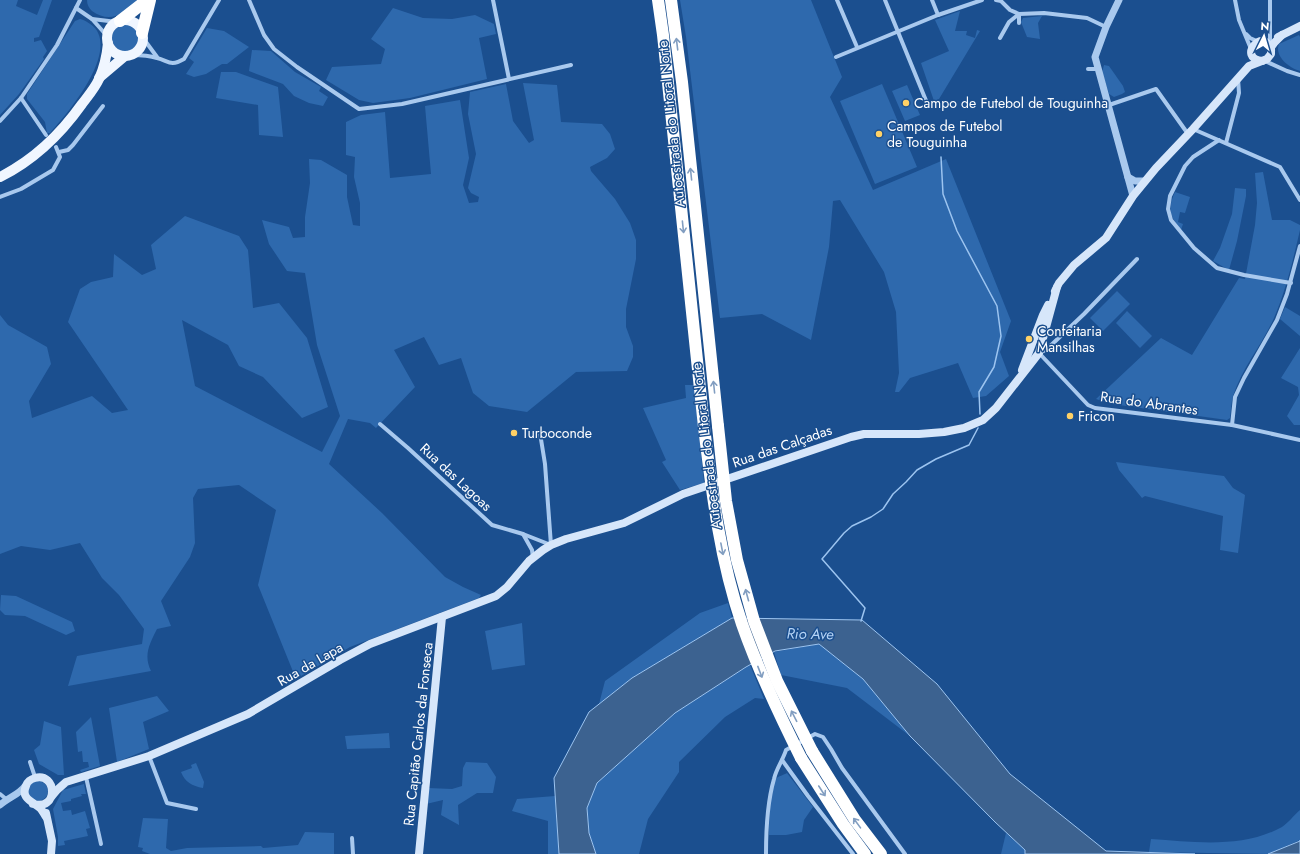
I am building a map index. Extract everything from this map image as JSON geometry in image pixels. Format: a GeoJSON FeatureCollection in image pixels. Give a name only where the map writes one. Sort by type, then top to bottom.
{"type":"FeatureCollection","features":[{"type":"Feature","properties":{"kind":"highway"},"geometry":{"type":"LineString","coordinates":[[118,22],[147,0]]}},
{"type":"Feature","properties":{"kind":"highway"},"geometry":{"type":"LineString","coordinates":[[143,36],[150,0]]}},
{"type":"Feature","properties":{"kind":"highway","name":"Autoestrada do Litoral Norte"},"geometry":{"type":"LineString","coordinates":[[658,0],[664,43],[712,501],[724,562],[742,623],[765,683],[801,758],[843,824],[865,854]]}},
{"type":"Feature","properties":{"kind":"highway","name":"Autoestrada do Litoral Norte"},"geometry":{"type":"LineString","coordinates":[[671,0],[682,82],[726,501],[737,560],[754,621],[777,681],[812,751],[855,820],[881,854]]}},
{"type":"Feature","properties":{"kind":"main road"},"geometry":{"type":"LineString","coordinates":[[0,177],[25,163],[46,147],[64,129],[99,78],[128,55],[140,49],[143,36],[136,24],[127,20],[118,22],[111,28],[99,78]]}},
{"type":"Feature","properties":{"kind":"main road"},"geometry":{"type":"LineString","coordinates":[[1249,66],[1251,51],[1254,45],[1282,35],[1300,26]]}},
{"type":"Feature","properties":{"kind":"main road"},"geometry":{"type":"LineString","coordinates":[[1020,378],[1043,315],[1057,286],[1074,265],[1106,238],[1145,180],[1191,132],[1249,66],[1267,59],[1275,41],[1282,35]]}},
{"type":"Feature","properties":{"kind":"main road"},"geometry":{"type":"LineString","coordinates":[[108,40],[115,52],[128,55]]}},
{"type":"Feature","properties":{"kind":"main road"},"geometry":{"type":"LineString","coordinates":[[1265,42],[1270,47],[1271,52]]}},
{"type":"Feature","properties":{"kind":"main road"},"geometry":{"type":"LineString","coordinates":[[1251,51],[1256,60],[1263,61]]}},
{"type":"Feature","properties":{"kind":"main road"},"geometry":{"type":"LineString","coordinates":[[1020,378],[1039,353],[1057,286]]}},
{"type":"Feature","properties":{"kind":"main road"},"geometry":{"type":"LineString","coordinates":[[1030,349],[1039,353]]}},
{"type":"Feature","properties":{"kind":"main road","name":"Rua das Calçadas"},"geometry":{"type":"LineString","coordinates":[[551,545],[566,539],[624,523],[682,494],[851,437],[864,434],[919,434],[944,432],[964,428],[983,420],[996,408],[1020,378]]}},
{"type":"Feature","properties":{"kind":"main road","name":"Rua da Lapa"},"geometry":{"type":"LineString","coordinates":[[47,780],[66,782],[86,777],[149,756],[248,714],[370,644],[496,596],[507,587],[533,558],[551,545]]}},
{"type":"Feature","properties":{"kind":"main road","name":"Rua Capitão Carlos da Fonseca"},"geometry":{"type":"LineString","coordinates":[[419,854],[442,617]]}},
{"type":"Feature","properties":{"kind":"main road"},"geometry":{"type":"LineString","coordinates":[[46,817],[47,804],[51,797],[52,786],[47,780],[35,777],[26,785],[25,794],[31,803],[42,810],[46,817],[52,841],[51,854]]}},
{"type":"Feature","properties":{"kind":"main road"},"geometry":{"type":"LineString","coordinates":[[31,803],[41,805],[44,804],[66,782]]}},
{"type":"Feature","properties":{"kind":"street"},"geometry":{"type":"LineString","coordinates":[[0,121],[21,98],[56,45],[80,0]]}},
{"type":"Feature","properties":{"kind":"street"},"geometry":{"type":"LineString","coordinates":[[128,55],[158,58],[169,64],[177,63],[184,59],[219,0]]}},
{"type":"Feature","properties":{"kind":"street"},"geometry":{"type":"LineString","coordinates":[[249,0],[264,35],[274,49],[297,67],[359,109],[402,104],[571,65]]}},
{"type":"Feature","properties":{"kind":"street"},"geometry":{"type":"LineString","coordinates":[[493,0],[509,79]]}},
{"type":"Feature","properties":{"kind":"street"},"geometry":{"type":"LineString","coordinates":[[837,0],[857,47]]}},
{"type":"Feature","properties":{"kind":"street"},"geometry":{"type":"LineString","coordinates":[[885,0],[927,103]]}},
{"type":"Feature","properties":{"kind":"street"},"geometry":{"type":"LineString","coordinates":[[932,0],[938,15]]}},
{"type":"Feature","properties":{"kind":"street"},"geometry":{"type":"LineString","coordinates":[[836,57],[857,47],[938,15],[982,0]]}},
{"type":"Feature","properties":{"kind":"street"},"geometry":{"type":"LineString","coordinates":[[996,0],[1001,1],[1010,10],[1018,14],[1044,13],[1087,18],[1106,27]]}},
{"type":"Feature","properties":{"kind":"street"},"geometry":{"type":"LineString","coordinates":[[1119,0],[1106,27],[1095,57],[1133,196]]}},
{"type":"Feature","properties":{"kind":"street"},"geometry":{"type":"LineString","coordinates":[[1235,0],[1239,20],[1245,32],[1251,51]]}},
{"type":"Feature","properties":{"kind":"street"},"geometry":{"type":"LineString","coordinates":[[1245,32],[1250,38],[1265,42],[1270,0]]}},
{"type":"Feature","properties":{"kind":"street"},"geometry":{"type":"LineString","coordinates":[[76,8],[92,19],[108,40]]}},
{"type":"Feature","properties":{"kind":"street"},"geometry":{"type":"LineString","coordinates":[[1018,14],[1019,23]]}},
{"type":"Feature","properties":{"kind":"street"},"geometry":{"type":"LineString","coordinates":[[1000,38],[1009,22],[1018,14]]}},
{"type":"Feature","properties":{"kind":"street"},"geometry":{"type":"LineString","coordinates":[[92,19],[118,22]]}},
{"type":"Feature","properties":{"kind":"street"},"geometry":{"type":"LineString","coordinates":[[143,36],[158,58]]}},
{"type":"Feature","properties":{"kind":"street"},"geometry":{"type":"LineString","coordinates":[[1271,52],[1274,62],[1279,67]]}},
{"type":"Feature","properties":{"kind":"street"},"geometry":{"type":"LineString","coordinates":[[1263,61],[1300,75]]}},
{"type":"Feature","properties":{"kind":"street"},"geometry":{"type":"LineString","coordinates":[[1088,69],[1098,68]]}},
{"type":"Feature","properties":{"kind":"street"},"geometry":{"type":"LineString","coordinates":[[1226,143],[1239,93],[1238,79]]}},
{"type":"Feature","properties":{"kind":"street"},"geometry":{"type":"LineString","coordinates":[[1109,105],[1156,89],[1191,132],[1219,140],[1280,167],[1300,200]]}},
{"type":"Feature","properties":{"kind":"street"},"geometry":{"type":"LineString","coordinates":[[21,98],[46,135]]}},
{"type":"Feature","properties":{"kind":"street"},"geometry":{"type":"LineString","coordinates":[[59,152],[68,150],[73,145],[103,106]]}},
{"type":"Feature","properties":{"kind":"street"},"geometry":{"type":"LineString","coordinates":[[1219,140],[1193,157],[1185,166],[1170,196],[1168,209],[1171,220],[1194,248],[1218,268],[1244,275],[1291,283]]}},
{"type":"Feature","properties":{"kind":"street"},"geometry":{"type":"LineString","coordinates":[[0,197],[21,189],[53,170],[60,157],[56,148]]}},
{"type":"Feature","properties":{"kind":"street"},"geometry":{"type":"LineString","coordinates":[[1128,177],[1135,181],[1145,180]]}},
{"type":"Feature","properties":{"kind":"street"},"geometry":{"type":"LineString","coordinates":[[1232,425],[1235,397],[1277,320],[1291,283],[1300,246]]}},
{"type":"Feature","properties":{"kind":"street"},"geometry":{"type":"LineString","coordinates":[[1039,353],[1052,345],[1137,260]]}},
{"type":"Feature","properties":{"kind":"street","name":"Rua do Abrantes"},"geometry":{"type":"LineString","coordinates":[[1039,353],[1088,405],[1095,408],[1232,425],[1300,440]]}},
{"type":"Feature","properties":{"kind":"street","name":"Rua das Lagoas"},"geometry":{"type":"LineString","coordinates":[[380,424],[492,525],[523,534],[551,545]]}},
{"type":"Feature","properties":{"kind":"street"},"geometry":{"type":"LineString","coordinates":[[540,433],[545,464],[551,545]]}},
{"type":"Feature","properties":{"kind":"street"},"geometry":{"type":"LineString","coordinates":[[523,534],[532,550],[533,558]]}},
{"type":"Feature","properties":{"kind":"street"},"geometry":{"type":"LineString","coordinates":[[766,854],[768,805],[774,777],[786,750],[815,734],[823,737],[842,768],[905,854]]}},
{"type":"Feature","properties":{"kind":"street"},"geometry":{"type":"LineString","coordinates":[[149,756],[167,803],[196,809]]}},
{"type":"Feature","properties":{"kind":"street"},"geometry":{"type":"LineString","coordinates":[[782,760],[853,854]]}},
{"type":"Feature","properties":{"kind":"street"},"geometry":{"type":"LineString","coordinates":[[30,762],[35,777]]}},
{"type":"Feature","properties":{"kind":"street"},"geometry":{"type":"LineString","coordinates":[[86,777],[101,844]]}},
{"type":"Feature","properties":{"kind":"street"},"geometry":{"type":"LineString","coordinates":[[0,805],[21,791],[26,785]]}},
{"type":"Feature","properties":{"kind":"street"},"geometry":{"type":"LineString","coordinates":[[0,794],[9,798],[16,797],[31,803]]}},
{"type":"Feature","properties":{"kind":"street"},"geometry":{"type":"LineString","coordinates":[[352,838],[353,854]]}},
{"type":"Feature","properties":{"kind":"shaded area"},"geometry":{"type":"Polygon","coordinates":[[[0,0],[18,0],[16,6],[37,15],[43,0],[52,0],[39,37],[34,38],[34,42],[41,40],[47,51],[43,57],[44,59],[19,94],[0,115],[0,0]]]}},
{"type":"Feature","properties":{"kind":"shaded area"},"geometry":{"type":"Polygon","coordinates":[[[87,0],[137,0],[122,13],[116,16],[105,17],[92,11],[88,6],[87,0]]]}},
{"type":"Feature","properties":{"kind":"shaded area"},"geometry":{"type":"Polygon","coordinates":[[[680,0],[811,0],[842,77],[830,97],[873,190],[946,159],[1011,321],[1000,352],[1009,376],[986,396],[973,398],[958,363],[910,378],[899,392],[895,392],[899,373],[896,312],[884,272],[840,200],[833,201],[829,247],[811,340],[762,314],[720,318],[686,37],[680,0]]]}},
{"type":"Feature","properties":{"kind":"shaded area"},"geometry":{"type":"Polygon","coordinates":[[[393,8],[423,18],[452,19],[475,15],[494,24],[496,34],[479,38],[487,79],[410,98],[373,103],[359,100],[326,80],[332,67],[381,64],[385,49],[371,39],[393,8]]]}},
{"type":"Feature","properties":{"kind":"shaded area"},"geometry":{"type":"Polygon","coordinates":[[[960,11],[955,31],[967,31],[966,35],[975,38],[977,30],[980,31],[939,99],[934,101],[921,63],[949,51],[935,20],[960,11]]]}},
{"type":"Feature","properties":{"kind":"shaded area"},"geometry":{"type":"Polygon","coordinates":[[[1042,16],[1038,23],[1040,39],[1027,37],[1021,22],[1023,18],[1042,16]]]}},
{"type":"Feature","properties":{"kind":"shaded area"},"geometry":{"type":"Polygon","coordinates":[[[80,19],[88,22],[95,28],[100,39],[100,53],[88,83],[68,112],[50,133],[47,133],[45,122],[27,99],[27,94],[75,21],[80,19]]]}},
{"type":"Feature","properties":{"kind":"shaded area"},"geometry":{"type":"Polygon","coordinates":[[[126,24],[136,28],[140,38],[136,48],[126,52],[116,48],[112,38],[116,28],[126,24]]]}},
{"type":"Feature","properties":{"kind":"shaded area"},"geometry":{"type":"Polygon","coordinates":[[[207,28],[224,31],[249,47],[227,64],[222,64],[206,74],[194,77],[186,74],[194,62],[189,58],[207,28]]]}},
{"type":"Feature","properties":{"kind":"shaded area"},"geometry":{"type":"Polygon","coordinates":[[[1299,35],[1300,71],[1291,67],[1284,61],[1278,48],[1279,44],[1299,35]]]}},
{"type":"Feature","properties":{"kind":"shaded area"},"geometry":{"type":"Polygon","coordinates":[[[252,50],[271,51],[295,72],[321,87],[319,91],[328,97],[323,106],[309,103],[294,96],[283,84],[249,71],[252,50]]]}},
{"type":"Feature","properties":{"kind":"shaded area"},"geometry":{"type":"Polygon","coordinates":[[[1104,65],[1109,66],[1123,86],[1125,92],[1114,97],[1109,94],[1102,72],[1104,65]]]}},
{"type":"Feature","properties":{"kind":"shaded area"},"geometry":{"type":"Polygon","coordinates":[[[221,72],[236,72],[278,87],[283,137],[259,135],[258,105],[216,98],[221,72]]]}},
{"type":"Feature","properties":{"kind":"shaded area"},"geometry":{"type":"Polygon","coordinates":[[[523,83],[557,85],[561,122],[602,124],[610,134],[615,149],[607,158],[590,167],[591,171],[615,199],[630,223],[636,240],[636,259],[626,309],[626,327],[633,346],[633,357],[627,371],[576,372],[527,412],[489,406],[473,393],[461,358],[439,365],[424,337],[394,350],[415,387],[376,428],[370,423],[348,419],[329,464],[382,513],[445,577],[481,595],[479,598],[350,647],[296,679],[258,585],[276,510],[239,485],[198,489],[193,498],[195,543],[190,557],[161,601],[171,626],[157,629],[152,639],[148,649],[148,660],[151,671],[68,686],[77,656],[142,644],[144,629],[119,595],[102,578],[80,543],[50,550],[21,546],[0,554],[0,315],[8,325],[47,347],[51,364],[29,401],[32,418],[92,396],[112,413],[128,410],[68,322],[80,289],[91,282],[113,277],[114,254],[142,275],[156,269],[151,245],[185,216],[239,236],[248,250],[253,308],[279,303],[307,338],[328,407],[302,418],[263,377],[239,366],[228,345],[182,320],[195,386],[322,452],[340,416],[317,345],[305,273],[287,271],[269,244],[262,220],[289,227],[293,238],[305,237],[305,217],[310,183],[309,159],[321,160],[347,175],[347,197],[353,225],[360,226],[360,203],[354,177],[355,157],[346,155],[346,122],[361,115],[385,112],[390,178],[431,174],[425,106],[460,100],[469,158],[463,185],[469,203],[478,202],[479,197],[471,193],[468,188],[476,154],[468,114],[470,92],[506,84],[513,121],[529,143],[534,140],[523,83]]]}},
{"type":"Feature","properties":{"kind":"shaded area","name":"Campos de Futebol de Touguinha"},"geometry":{"type":"Polygon","coordinates":[[[882,84],[917,167],[875,184],[840,101],[882,84]]]}},
{"type":"Feature","properties":{"kind":"shaded area","name":"Campo de Futebol de Touguinha"},"geometry":{"type":"Polygon","coordinates":[[[907,85],[920,115],[905,121],[892,91],[907,85]]]}},
{"type":"Feature","properties":{"kind":"shaded area"},"geometry":{"type":"Polygon","coordinates":[[[1263,172],[1272,220],[1290,220],[1300,225],[1300,230],[1282,297],[1269,328],[1237,386],[1232,399],[1230,418],[1227,420],[1112,404],[1096,399],[1161,338],[1192,355],[1239,278],[1245,279],[1255,225],[1257,203],[1255,173],[1263,172]]]}},
{"type":"Feature","properties":{"kind":"shaded area"},"geometry":{"type":"Polygon","coordinates":[[[1235,188],[1246,189],[1246,196],[1237,241],[1229,270],[1213,261],[1220,248],[1232,214],[1235,188]]]}},
{"type":"Feature","properties":{"kind":"shaded area"},"geometry":{"type":"Polygon","coordinates":[[[1175,192],[1190,197],[1185,213],[1180,212],[1178,222],[1183,224],[1181,230],[1174,221],[1170,208],[1175,192]]]}},
{"type":"Feature","properties":{"kind":"shaded area"},"geometry":{"type":"Polygon","coordinates":[[[1117,291],[1130,304],[1103,331],[1090,318],[1117,291]]]}},
{"type":"Feature","properties":{"kind":"shaded area"},"geometry":{"type":"Polygon","coordinates":[[[1285,307],[1300,316],[1300,336],[1280,319],[1285,307]]]}},
{"type":"Feature","properties":{"kind":"shaded area"},"geometry":{"type":"Polygon","coordinates":[[[1127,311],[1152,336],[1140,348],[1116,323],[1127,311]]]}},
{"type":"Feature","properties":{"kind":"shaded area"},"geometry":{"type":"Polygon","coordinates":[[[1300,348],[1300,425],[1294,425],[1287,416],[1299,395],[1298,387],[1281,378],[1300,348]]]}},
{"type":"Feature","properties":{"kind":"shaded area"},"geometry":{"type":"Polygon","coordinates":[[[685,385],[694,385],[704,483],[680,490],[662,462],[666,460],[643,408],[686,398],[685,385]]]}},
{"type":"Feature","properties":{"kind":"shaded area"},"geometry":{"type":"Polygon","coordinates":[[[1116,462],[1224,476],[1233,488],[1245,495],[1238,553],[1220,550],[1223,516],[1145,496],[1142,498],[1119,470],[1116,462]]]}},
{"type":"Feature","properties":{"kind":"shaded area"},"geometry":{"type":"Polygon","coordinates":[[[1,595],[16,596],[72,622],[75,631],[66,635],[25,616],[5,615],[0,610],[1,595]]]}},
{"type":"Feature","properties":{"kind":"shaded area"},"geometry":{"type":"Polygon","coordinates":[[[728,603],[732,618],[632,678],[599,704],[605,681],[700,613],[728,603]]]}},
{"type":"Feature","properties":{"kind":"shaded area"},"geometry":{"type":"Polygon","coordinates":[[[522,623],[525,665],[492,670],[485,631],[522,623]]]}},
{"type":"Feature","properties":{"kind":"shaded area"},"geometry":{"type":"Polygon","coordinates":[[[819,644],[863,679],[910,736],[847,688],[781,675],[774,652],[819,644]]]}},
{"type":"Feature","properties":{"kind":"shaded area"},"geometry":{"type":"Polygon","coordinates":[[[750,665],[764,699],[755,698],[725,717],[679,762],[679,772],[648,819],[639,854],[596,854],[589,833],[587,808],[597,783],[675,713],[750,665]]]}},
{"type":"Feature","properties":{"kind":"shaded area"},"geometry":{"type":"Polygon","coordinates":[[[157,696],[169,711],[143,722],[149,749],[117,762],[109,708],[157,696]]]}},
{"type":"Feature","properties":{"kind":"shaded area"},"geometry":{"type":"Polygon","coordinates":[[[91,717],[100,766],[81,772],[80,770],[89,767],[88,762],[83,762],[82,751],[78,752],[76,732],[91,717]]]}},
{"type":"Feature","properties":{"kind":"shaded area"},"geometry":{"type":"Polygon","coordinates":[[[44,721],[61,727],[64,775],[58,775],[39,764],[34,750],[40,745],[44,721]]]}},
{"type":"Feature","properties":{"kind":"shaded area"},"geometry":{"type":"Polygon","coordinates":[[[389,733],[390,748],[347,749],[345,736],[389,733]]]}},
{"type":"Feature","properties":{"kind":"shaded area"},"geometry":{"type":"Polygon","coordinates":[[[466,762],[487,763],[496,777],[493,793],[477,793],[458,805],[459,825],[441,815],[443,800],[426,804],[428,788],[452,789],[462,786],[463,768],[466,762]]]}},
{"type":"Feature","properties":{"kind":"shaded area"},"geometry":{"type":"Polygon","coordinates":[[[196,763],[204,782],[203,788],[189,783],[181,772],[192,768],[191,765],[196,763]]]}},
{"type":"Feature","properties":{"kind":"shaded area"},"geometry":{"type":"Polygon","coordinates":[[[787,773],[813,807],[804,820],[802,832],[786,835],[769,835],[770,806],[774,783],[777,778],[787,773]]]}},
{"type":"Feature","properties":{"kind":"shaded area"},"geometry":{"type":"Polygon","coordinates":[[[38,781],[45,784],[48,791],[45,798],[38,801],[31,798],[28,791],[31,784],[38,781]]]}},
{"type":"Feature","properties":{"kind":"shaded area"},"geometry":{"type":"Polygon","coordinates":[[[84,784],[86,794],[81,794],[82,796],[71,799],[71,801],[61,803],[63,811],[71,810],[72,815],[85,811],[90,828],[86,829],[88,836],[64,841],[65,845],[58,846],[58,837],[53,809],[63,790],[84,784]]]}},
{"type":"Feature","properties":{"kind":"shaded area"},"geometry":{"type":"Polygon","coordinates":[[[555,796],[559,854],[548,854],[548,821],[512,811],[517,799],[555,796]]]}},
{"type":"Feature","properties":{"kind":"shaded area"},"geometry":{"type":"Polygon","coordinates":[[[1300,810],[1300,840],[1268,854],[1149,852],[1151,839],[1218,842],[1251,839],[1282,827],[1300,810]]]}},
{"type":"Feature","properties":{"kind":"shaded area"},"geometry":{"type":"Polygon","coordinates":[[[143,818],[168,819],[166,848],[171,851],[187,848],[261,846],[263,848],[298,845],[305,832],[334,833],[334,854],[150,854],[142,851],[143,848],[138,847],[143,818]]]}},
{"type":"Feature","properties":{"kind":"shaded area"},"geometry":{"type":"Polygon","coordinates":[[[1006,833],[1025,850],[1025,854],[1001,854],[1006,833]]]}},
{"type":"Feature","properties":{"kind":"water","name":"Rio Ave"},"geometry":{"type":"Polygon","coordinates":[[[732,618],[862,620],[937,684],[1010,774],[1106,851],[1195,854],[1025,854],[1025,850],[995,822],[910,736],[863,679],[819,644],[775,651],[746,667],[675,713],[597,783],[587,808],[589,833],[596,854],[559,854],[554,778],[589,712],[632,678],[732,618]]]}},
{"type":"Feature","properties":{"kind":"water"},"geometry":{"type":"Polygon","coordinates":[[[1300,841],[1300,854],[1268,854],[1300,841]]]}},
{"type":"Feature","properties":{"kind":"waterway"},"geometry":{"type":"LineString","coordinates":[[941,157],[943,194],[957,231],[997,306],[1001,336],[994,367],[979,392],[980,414]]}},
{"type":"Feature","properties":{"kind":"waterway"},"geometry":{"type":"LineString","coordinates":[[861,621],[865,608],[822,559],[844,533],[852,526],[871,517],[883,509],[893,494],[917,470],[936,459],[969,445],[978,428]]}},
{"type":"Feature","properties":{"kind":"place","name":"Campo de Futebol de Touguinha"},"geometry":{"type":"Point","coordinates":[906,103]}},
{"type":"Feature","properties":{"kind":"place","name":"Campos de Futebol de Touguinha"},"geometry":{"type":"Point","coordinates":[879,134]}},
{"type":"Feature","properties":{"kind":"place","name":"Confeitaria Mansilhas"},"geometry":{"type":"Point","coordinates":[1029,339]}},
{"type":"Feature","properties":{"kind":"place","name":"Fricon"},"geometry":{"type":"Point","coordinates":[1070,416]}},
{"type":"Feature","properties":{"kind":"place","name":"Turboconde"},"geometry":{"type":"Point","coordinates":[514,433]}}]}
